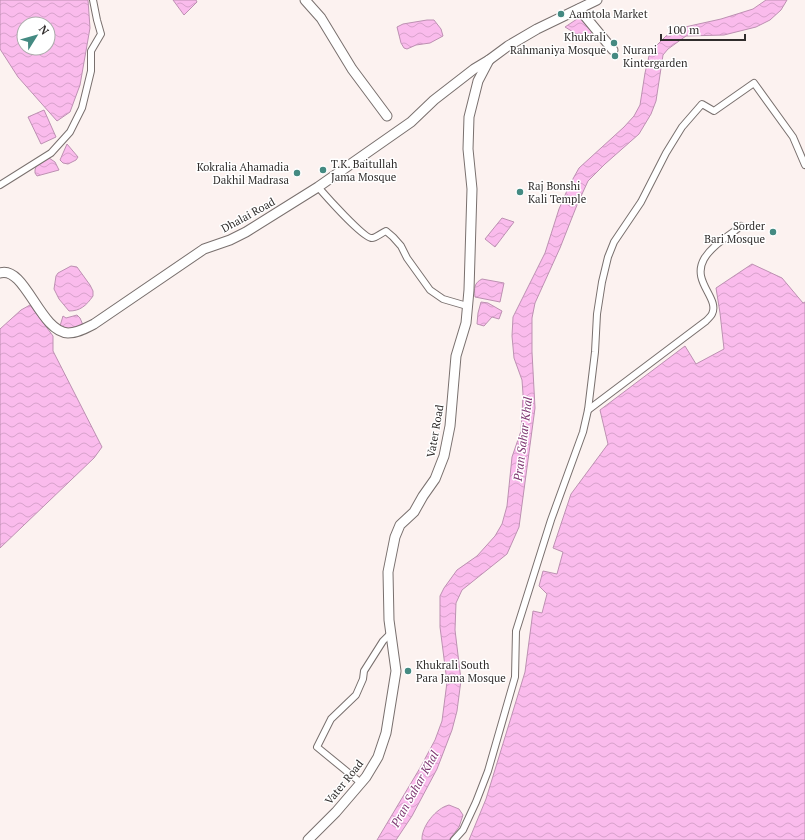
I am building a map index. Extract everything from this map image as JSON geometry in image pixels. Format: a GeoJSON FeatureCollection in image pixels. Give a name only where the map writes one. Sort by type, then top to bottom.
{"type":"FeatureCollection","features":[{"type":"Feature","properties":{"kind":"street"},"geometry":{"type":"LineString","coordinates":[[0,185],[51,153],[70,132],[82,108],[90,71],[92,51],[101,34],[93,0]]}},
{"type":"Feature","properties":{"kind":"street"},"geometry":{"type":"LineString","coordinates":[[305,0],[321,18],[352,69],[387,116]]}},
{"type":"Feature","properties":{"kind":"street","name":"Dhalai Road"},"geometry":{"type":"LineString","coordinates":[[0,273],[11,273],[19,281],[49,323],[57,330],[67,333],[78,332],[94,324],[204,249],[230,240],[246,232],[318,187],[411,122],[434,100],[474,68],[489,60],[524,36],[583,5],[597,0]]}},
{"type":"Feature","properties":{"kind":"street"},"geometry":{"type":"LineString","coordinates":[[583,5],[613,50]]}},
{"type":"Feature","properties":{"kind":"street","name":"Vater Road"},"geometry":{"type":"LineString","coordinates":[[308,840],[336,812],[366,777],[378,757],[386,733],[396,671],[389,620],[388,572],[391,550],[394,537],[400,525],[414,512],[435,479],[444,456],[450,426],[456,356],[463,337],[471,264],[472,190],[468,149],[468,117],[478,81],[489,60]]}},
{"type":"Feature","properties":{"kind":"street"},"geometry":{"type":"LineString","coordinates":[[454,840],[463,830],[488,771],[515,677],[516,631],[551,520],[583,432],[588,410],[601,288],[614,242],[641,202],[666,153],[682,127],[702,104],[714,111],[754,83],[793,137],[805,165]]}},
{"type":"Feature","properties":{"kind":"street"},"geometry":{"type":"LineString","coordinates":[[318,187],[346,217],[368,237],[372,238],[386,231],[394,237],[430,290],[443,299],[467,306]]}},
{"type":"Feature","properties":{"kind":"street"},"geometry":{"type":"LineString","coordinates":[[588,410],[706,321],[712,314],[714,309],[711,299],[702,282],[700,273],[704,259],[715,247],[741,226]]}},
{"type":"Feature","properties":{"kind":"street"},"geometry":{"type":"LineString","coordinates":[[361,783],[317,747],[331,720],[356,695],[363,679],[364,671],[383,641],[391,632]]}},
{"type":"Feature","properties":{"kind":"water"},"geometry":{"type":"Polygon","coordinates":[[[0,0],[88,0],[90,28],[80,85],[70,112],[57,121],[18,77],[0,49],[0,0]]]}},
{"type":"Feature","properties":{"kind":"water"},"geometry":{"type":"Polygon","coordinates":[[[173,0],[196,0],[197,2],[184,15],[173,0]]]}},
{"type":"Feature","properties":{"kind":"water","name":"Pran Sahar Khal"},"geometry":{"type":"Polygon","coordinates":[[[766,0],[787,0],[781,10],[770,20],[756,27],[724,35],[686,36],[668,49],[663,55],[656,101],[651,114],[639,134],[588,181],[535,303],[532,318],[535,408],[519,527],[507,554],[462,590],[456,603],[455,630],[461,680],[457,711],[452,730],[437,769],[412,816],[396,840],[377,840],[420,768],[435,740],[442,721],[447,682],[440,627],[440,596],[457,570],[477,556],[495,536],[502,524],[507,506],[512,457],[521,431],[522,414],[522,380],[514,358],[512,336],[513,317],[545,253],[559,209],[569,186],[579,168],[634,116],[640,105],[649,56],[654,48],[666,36],[685,27],[721,19],[753,9],[766,0]]]}},
{"type":"Feature","properties":{"kind":"water"},"geometry":{"type":"Polygon","coordinates":[[[580,17],[593,32],[583,38],[565,27],[580,17]]]}},
{"type":"Feature","properties":{"kind":"water"},"geometry":{"type":"Polygon","coordinates":[[[434,20],[441,29],[443,36],[430,43],[416,45],[407,49],[404,48],[401,43],[397,27],[403,24],[434,20]]]}},
{"type":"Feature","properties":{"kind":"water"},"geometry":{"type":"Polygon","coordinates":[[[44,110],[56,137],[41,144],[28,117],[44,110]]]}},
{"type":"Feature","properties":{"kind":"water"},"geometry":{"type":"Polygon","coordinates":[[[67,144],[78,157],[76,160],[68,164],[63,163],[60,160],[67,144]]]}},
{"type":"Feature","properties":{"kind":"water"},"geometry":{"type":"Polygon","coordinates":[[[49,158],[55,162],[59,170],[37,176],[35,170],[37,165],[49,158]]]}},
{"type":"Feature","properties":{"kind":"water"},"geometry":{"type":"Polygon","coordinates":[[[502,218],[514,222],[495,247],[485,239],[502,218]]]}},
{"type":"Feature","properties":{"kind":"water"},"geometry":{"type":"Polygon","coordinates":[[[752,264],[782,278],[803,303],[805,302],[805,840],[469,840],[486,799],[525,672],[533,611],[542,613],[547,594],[539,586],[543,571],[557,574],[563,552],[553,548],[571,494],[608,444],[600,410],[685,346],[696,364],[724,349],[716,288],[752,264]]]}},
{"type":"Feature","properties":{"kind":"water"},"geometry":{"type":"Polygon","coordinates":[[[71,266],[77,267],[90,285],[93,291],[93,296],[88,303],[82,307],[69,311],[59,299],[54,289],[56,276],[58,273],[71,266]]]}},
{"type":"Feature","properties":{"kind":"water"},"geometry":{"type":"Polygon","coordinates":[[[482,279],[504,283],[500,302],[475,297],[475,286],[477,282],[482,279]]]}},
{"type":"Feature","properties":{"kind":"water"},"geometry":{"type":"Polygon","coordinates":[[[481,302],[488,303],[502,311],[499,319],[492,317],[484,326],[477,324],[481,302]]]}},
{"type":"Feature","properties":{"kind":"water"},"geometry":{"type":"Polygon","coordinates":[[[30,305],[53,336],[53,351],[102,447],[94,458],[0,548],[0,329],[21,310],[30,305]]]}},
{"type":"Feature","properties":{"kind":"water"},"geometry":{"type":"Polygon","coordinates":[[[77,315],[83,325],[70,331],[60,326],[63,316],[66,318],[77,315]]]}},
{"type":"Feature","properties":{"kind":"water"},"geometry":{"type":"Polygon","coordinates":[[[449,805],[459,809],[463,815],[459,827],[449,840],[422,840],[424,829],[430,819],[439,810],[449,805]]]}},
{"type":"Feature","properties":{"kind":"place","name":"Aamtola Market"},"geometry":{"type":"Point","coordinates":[561,14]}},
{"type":"Feature","properties":{"kind":"place","name":"Khukrali Rahmaniya Mosque"},"geometry":{"type":"Point","coordinates":[614,43]}},
{"type":"Feature","properties":{"kind":"place","name":"Nurani Kintergarden"},"geometry":{"type":"Point","coordinates":[615,56]}},
{"type":"Feature","properties":{"kind":"place","name":"T.K. Baitullah Jama Mosque"},"geometry":{"type":"Point","coordinates":[323,170]}},
{"type":"Feature","properties":{"kind":"place","name":"Kokralia Ahamadia Dakhil Madrasa"},"geometry":{"type":"Point","coordinates":[297,173]}},
{"type":"Feature","properties":{"kind":"place","name":"Raj Bonshi Kali Temple"},"geometry":{"type":"Point","coordinates":[520,192]}},
{"type":"Feature","properties":{"kind":"place","name":"Sorder Bari Mosque"},"geometry":{"type":"Point","coordinates":[773,232]}},
{"type":"Feature","properties":{"kind":"place","name":"Khukrali South Para Jama Mosque"},"geometry":{"type":"Point","coordinates":[408,671]}}]}
